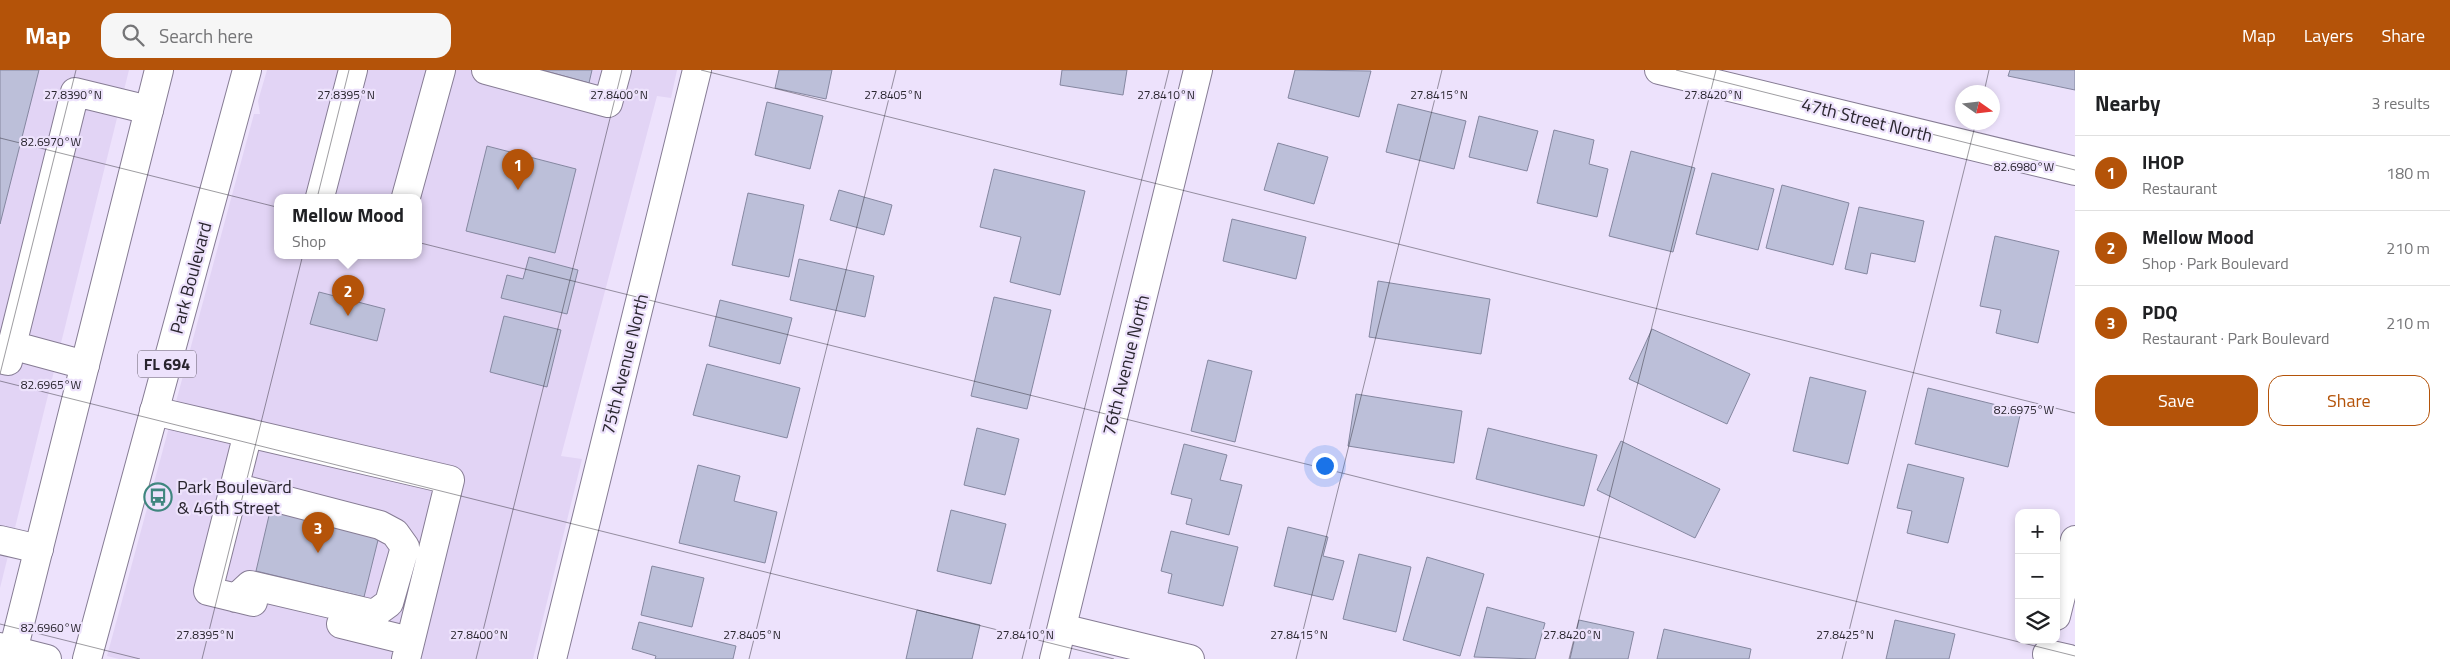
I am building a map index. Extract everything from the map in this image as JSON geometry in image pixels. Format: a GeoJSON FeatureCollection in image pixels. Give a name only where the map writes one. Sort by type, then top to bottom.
{"type":"FeatureCollection","features":[{"type":"Feature","properties":{"kind":"street"},"geometry":{"type":"LineString","coordinates":[[47,659],[8,652],[39,549],[159,70]]}},
{"type":"Feature","properties":{"kind":"street"},"geometry":{"type":"LineString","coordinates":[[236,70],[240,98]]}},
{"type":"Feature","properties":{"kind":"street","name":"Park Boulevard"},"geometry":{"type":"LineString","coordinates":[[86,659],[247,70]]}},
{"type":"Feature","properties":{"kind":"street"},"geometry":{"type":"LineString","coordinates":[[321,194],[353,70]]}},
{"type":"Feature","properties":{"kind":"street"},"geometry":{"type":"LineString","coordinates":[[407,194],[441,70]]}},
{"type":"Feature","properties":{"kind":"street"},"geometry":{"type":"LineString","coordinates":[[486,70],[608,103],[617,70]]}},
{"type":"Feature","properties":{"kind":"street","name":"75th Avenue North"},"geometry":{"type":"LineString","coordinates":[[552,659],[697,70]]}},
{"type":"Feature","properties":{"kind":"street","name":"76th Avenue North"},"geometry":{"type":"LineString","coordinates":[[1054,659],[1198,70]]}},
{"type":"Feature","properties":{"kind":"street","name":"47th Street North"},"geometry":{"type":"LineString","coordinates":[[1659,70],[2075,171]]}},
{"type":"Feature","properties":{"kind":"street"},"geometry":{"type":"LineString","coordinates":[[85,365],[6,352],[75,92],[149,110]]}},
{"type":"Feature","properties":{"kind":"street"},"geometry":{"type":"LineString","coordinates":[[154,411],[450,480],[408,650],[208,591],[248,433]]}},
{"type":"Feature","properties":{"kind":"street"},"geometry":{"type":"LineString","coordinates":[[234,487],[380,524],[395,533],[404,547],[390,603],[374,614],[250,585],[236,598]]}},
{"type":"Feature","properties":{"kind":"street"},"geometry":{"type":"LineString","coordinates":[[0,540],[39,549]]}},
{"type":"Feature","properties":{"kind":"street"},"geometry":{"type":"LineString","coordinates":[[2060,600],[2075,540]]}},
{"type":"Feature","properties":{"kind":"street"},"geometry":{"type":"LineString","coordinates":[[1062,628],[1190,659]]}},
{"type":"Feature","properties":{"kind":"shaded area"},"geometry":{"type":"Polygon","coordinates":[[[0,70],[129,70],[0,588],[0,70]]]}},
{"type":"Feature","properties":{"kind":"shaded area"},"geometry":{"type":"Polygon","coordinates":[[[267,70],[677,70],[671,98],[657,96],[561,456],[582,459],[533,659],[119,659],[107,656],[254,114],[260,114],[258,101],[267,70]]]}},
{"type":"Feature","properties":{"kind":"building"},"geometry":{"type":"Polygon","coordinates":[[[0,70],[39,70],[0,224],[0,70]]]}},
{"type":"Feature","properties":{"kind":"building"},"geometry":{"type":"Polygon","coordinates":[[[542,70],[592,70],[589,83],[542,70]]]}},
{"type":"Feature","properties":{"kind":"building"},"geometry":{"type":"Polygon","coordinates":[[[779,70],[832,70],[826,99],[775,88],[779,70]]]}},
{"type":"Feature","properties":{"kind":"building"},"geometry":{"type":"Polygon","coordinates":[[[1062,70],[1127,70],[1123,95],[1060,85],[1062,70]]]}},
{"type":"Feature","properties":{"kind":"building"},"geometry":{"type":"Polygon","coordinates":[[[1295,70],[1371,71],[1359,117],[1288,98],[1295,70]]]}},
{"type":"Feature","properties":{"kind":"building"},"geometry":{"type":"Polygon","coordinates":[[[2010,70],[2075,70],[2075,90],[2008,76],[2010,70]]]}},
{"type":"Feature","properties":{"kind":"building"},"geometry":{"type":"Polygon","coordinates":[[[767,102],[823,116],[810,169],[755,155],[767,102]]]}},
{"type":"Feature","properties":{"kind":"building"},"geometry":{"type":"Polygon","coordinates":[[[1398,104],[1466,121],[1454,169],[1386,152],[1398,104]]]}},
{"type":"Feature","properties":{"kind":"building"},"geometry":{"type":"Polygon","coordinates":[[[1479,116],[1538,131],[1527,171],[1469,157],[1479,116]]]}},
{"type":"Feature","properties":{"kind":"building"},"geometry":{"type":"Polygon","coordinates":[[[1554,130],[1594,140],[1589,164],[1608,169],[1597,217],[1537,203],[1554,130]]]}},
{"type":"Feature","properties":{"kind":"building"},"geometry":{"type":"Polygon","coordinates":[[[1278,143],[1328,157],[1314,204],[1264,190],[1278,143]]]}},
{"type":"Feature","properties":{"kind":"building"},"geometry":{"type":"Polygon","coordinates":[[[487,146],[576,169],[555,253],[466,231],[487,146]]]}},
{"type":"Feature","properties":{"kind":"building"},"geometry":{"type":"Polygon","coordinates":[[[1631,151],[1695,168],[1673,252],[1609,236],[1631,151]]]}},
{"type":"Feature","properties":{"kind":"building"},"geometry":{"type":"Polygon","coordinates":[[[994,169],[1085,191],[1060,295],[1010,282],[1021,237],[980,227],[994,169]]]}},
{"type":"Feature","properties":{"kind":"building"},"geometry":{"type":"Polygon","coordinates":[[[1712,173],[1774,189],[1758,250],[1696,234],[1712,173]]]}},
{"type":"Feature","properties":{"kind":"building"},"geometry":{"type":"Polygon","coordinates":[[[1782,185],[1849,203],[1833,265],[1766,248],[1782,185]]]}},
{"type":"Feature","properties":{"kind":"building"},"geometry":{"type":"Polygon","coordinates":[[[839,190],[892,205],[884,235],[830,220],[839,190]]]}},
{"type":"Feature","properties":{"kind":"building"},"geometry":{"type":"Polygon","coordinates":[[[748,193],[804,205],[789,277],[732,265],[748,193]]]}},
{"type":"Feature","properties":{"kind":"building"},"geometry":{"type":"Polygon","coordinates":[[[1859,207],[1924,221],[1915,262],[1871,253],[1867,274],[1845,269],[1859,207]]]}},
{"type":"Feature","properties":{"kind":"building"},"geometry":{"type":"Polygon","coordinates":[[[1232,219],[1306,237],[1296,279],[1223,261],[1232,219]]]}},
{"type":"Feature","properties":{"kind":"building"},"geometry":{"type":"Polygon","coordinates":[[[1995,236],[2059,251],[2038,343],[1996,333],[2001,310],[1980,306],[1995,236]]]}},
{"type":"Feature","properties":{"kind":"building"},"geometry":{"type":"Polygon","coordinates":[[[529,257],[578,270],[567,314],[501,298],[507,275],[523,279],[529,257]]]}},
{"type":"Feature","properties":{"kind":"building"},"geometry":{"type":"Polygon","coordinates":[[[799,259],[874,276],[865,317],[790,300],[799,259]]]}},
{"type":"Feature","properties":{"kind":"building"},"geometry":{"type":"Polygon","coordinates":[[[1378,281],[1490,299],[1481,354],[1369,337],[1378,281]]]}},
{"type":"Feature","properties":{"kind":"building"},"geometry":{"type":"Polygon","coordinates":[[[319,292],[385,309],[377,341],[310,324],[319,292]]]}},
{"type":"Feature","properties":{"kind":"building"},"geometry":{"type":"Polygon","coordinates":[[[994,297],[1051,310],[1027,409],[971,396],[994,297]]]}},
{"type":"Feature","properties":{"kind":"building"},"geometry":{"type":"Polygon","coordinates":[[[720,300],[792,318],[780,364],[709,346],[720,300]]]}},
{"type":"Feature","properties":{"kind":"building"},"geometry":{"type":"Polygon","coordinates":[[[504,316],[561,330],[547,387],[490,372],[504,316]]]}},
{"type":"Feature","properties":{"kind":"building"},"geometry":{"type":"Polygon","coordinates":[[[1652,329],[1750,374],[1727,424],[1629,379],[1652,329]]]}},
{"type":"Feature","properties":{"kind":"building"},"geometry":{"type":"Polygon","coordinates":[[[1208,360],[1252,371],[1235,442],[1191,431],[1208,360]]]}},
{"type":"Feature","properties":{"kind":"building"},"geometry":{"type":"Polygon","coordinates":[[[707,364],[800,388],[787,438],[693,415],[707,364]]]}},
{"type":"Feature","properties":{"kind":"building"},"geometry":{"type":"Polygon","coordinates":[[[1810,377],[1866,391],[1848,464],[1793,451],[1810,377]]]}},
{"type":"Feature","properties":{"kind":"building"},"geometry":{"type":"Polygon","coordinates":[[[1928,388],[2021,411],[2008,467],[1915,444],[1928,388]]]}},
{"type":"Feature","properties":{"kind":"building"},"geometry":{"type":"Polygon","coordinates":[[[1356,394],[1462,411],[1454,463],[1348,446],[1356,394]]]}},
{"type":"Feature","properties":{"kind":"building"},"geometry":{"type":"Polygon","coordinates":[[[977,428],[1019,439],[1005,495],[964,485],[977,428]]]}},
{"type":"Feature","properties":{"kind":"building"},"geometry":{"type":"Polygon","coordinates":[[[1488,428],[1597,455],[1584,506],[1476,479],[1488,428]]]}},
{"type":"Feature","properties":{"kind":"building"},"geometry":{"type":"Polygon","coordinates":[[[1621,441],[1720,489],[1695,538],[1597,490],[1621,441]]]}},
{"type":"Feature","properties":{"kind":"building"},"geometry":{"type":"Polygon","coordinates":[[[1184,444],[1227,455],[1220,480],[1242,485],[1229,535],[1186,524],[1192,499],[1171,494],[1184,444]]]}},
{"type":"Feature","properties":{"kind":"building"},"geometry":{"type":"Polygon","coordinates":[[[1908,464],[1964,478],[1948,543],[1907,533],[1912,511],[1897,508],[1908,464]]]}},
{"type":"Feature","properties":{"kind":"building"},"geometry":{"type":"Polygon","coordinates":[[[698,465],[740,476],[734,501],[777,512],[765,563],[679,543],[698,465]]]}},
{"type":"Feature","properties":{"kind":"building"},"geometry":{"type":"Polygon","coordinates":[[[271,507],[379,536],[364,597],[256,571],[271,507]]]}},
{"type":"Feature","properties":{"kind":"building"},"geometry":{"type":"Polygon","coordinates":[[[951,510],[1006,524],[991,584],[937,571],[951,510]]]}},
{"type":"Feature","properties":{"kind":"building"},"geometry":{"type":"Polygon","coordinates":[[[1288,527],[1328,537],[1323,556],[1344,561],[1333,600],[1274,586],[1288,527]]]}},
{"type":"Feature","properties":{"kind":"building"},"geometry":{"type":"Polygon","coordinates":[[[1171,531],[1238,547],[1223,606],[1168,593],[1172,574],[1161,571],[1171,531]]]}},
{"type":"Feature","properties":{"kind":"building"},"geometry":{"type":"Polygon","coordinates":[[[1359,554],[1411,567],[1396,632],[1343,619],[1359,554]]]}},
{"type":"Feature","properties":{"kind":"building"},"geometry":{"type":"Polygon","coordinates":[[[1427,557],[1484,574],[1460,656],[1403,640],[1427,557]]]}},
{"type":"Feature","properties":{"kind":"building"},"geometry":{"type":"Polygon","coordinates":[[[652,566],[704,578],[692,627],[641,615],[652,566]]]}},
{"type":"Feature","properties":{"kind":"building"},"geometry":{"type":"Polygon","coordinates":[[[1487,607],[1545,623],[1535,659],[1474,657],[1487,607]]]}},
{"type":"Feature","properties":{"kind":"building"},"geometry":{"type":"Polygon","coordinates":[[[917,610],[980,625],[972,659],[906,659],[917,610]]]}},
{"type":"Feature","properties":{"kind":"building"},"geometry":{"type":"Polygon","coordinates":[[[1579,620],[1634,632],[1628,659],[1570,659],[1579,620]]]}},
{"type":"Feature","properties":{"kind":"building"},"geometry":{"type":"Polygon","coordinates":[[[1895,620],[1955,634],[1949,659],[1886,659],[1895,620]]]}},
{"type":"Feature","properties":{"kind":"building"},"geometry":{"type":"Polygon","coordinates":[[[639,622],[736,646],[733,659],[655,659],[656,656],[632,649],[639,622]]]}},
{"type":"Feature","properties":{"kind":"building"},"geometry":{"type":"Polygon","coordinates":[[[1664,629],[1751,649],[1749,659],[1657,659],[1664,629]]]}},
{"type":"Feature","properties":{"kind":"place","name":"IHOP"},"geometry":{"type":"Point","coordinates":[518,190]}},
{"type":"Feature","properties":{"kind":"place","name":"Mellow Mood"},"geometry":{"type":"Point","coordinates":[348,316]}},
{"type":"Feature","properties":{"kind":"place","name":"Park Boulevard & 46th Street"},"geometry":{"type":"Point","coordinates":[158,497]}},
{"type":"Feature","properties":{"kind":"place","name":"PDQ"},"geometry":{"type":"Point","coordinates":[318,553]}}]}
